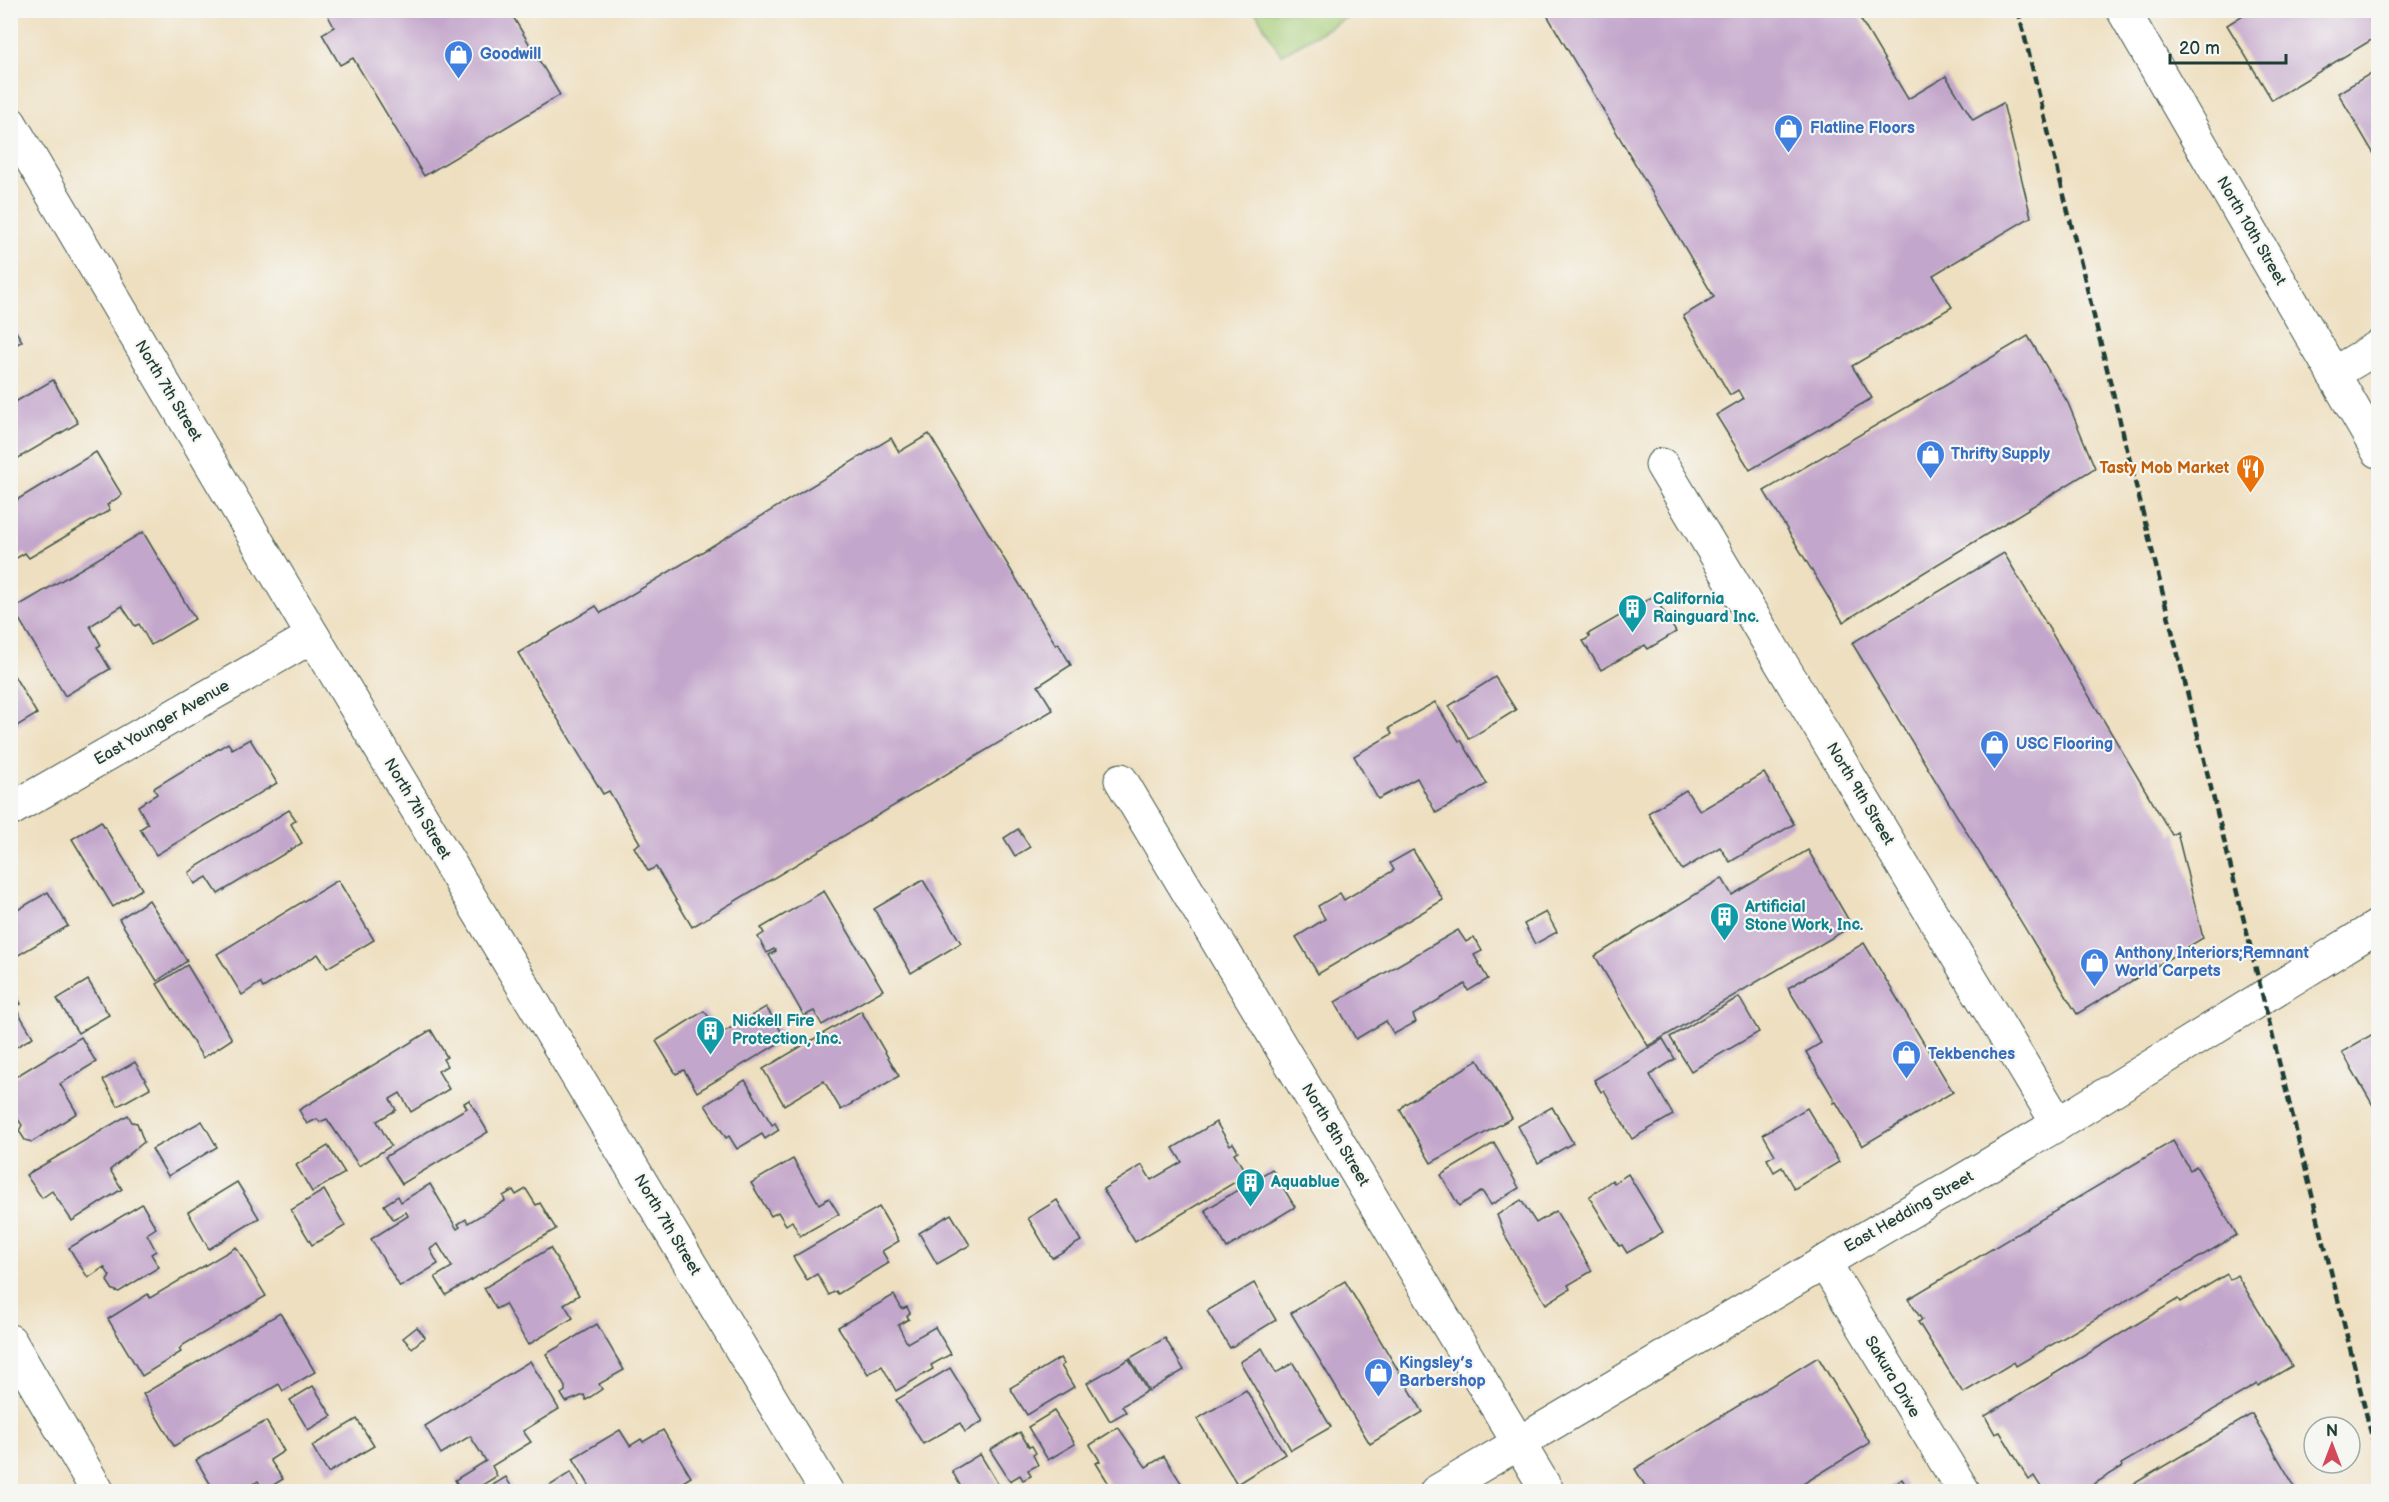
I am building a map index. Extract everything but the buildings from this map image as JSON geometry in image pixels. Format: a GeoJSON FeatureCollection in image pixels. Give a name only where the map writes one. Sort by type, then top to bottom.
{"type":"FeatureCollection","features":[{"type":"Feature","properties":{"kind":"street","name":"North 10th Street"},"geometry":{"type":"LineString","coordinates":[[2123,10],[2379,451]]}},
{"type":"Feature","properties":{"kind":"street","name":"North 7th Street"},"geometry":{"type":"LineString","coordinates":[[10,123],[313,636],[827,1491]]}},
{"type":"Feature","properties":{"kind":"street"},"geometry":{"type":"LineString","coordinates":[[2333,374],[2379,348]]}},
{"type":"Feature","properties":{"kind":"street","name":"North 9th Street"},"geometry":{"type":"LineString","coordinates":[[1662,465],[2058,1124]]}},
{"type":"Feature","properties":{"kind":"street","name":"East Younger Avenue"},"geometry":{"type":"LineString","coordinates":[[10,810],[313,636]]}},
{"type":"Feature","properties":{"kind":"street","name":"North 8th Street"},"geometry":{"type":"LineString","coordinates":[[1121,780],[1548,1491]]}},
{"type":"Feature","properties":{"kind":"street","name":"East Hedding Street"},"geometry":{"type":"LineString","coordinates":[[1436,1491],[1520,1444],[2058,1124],[2379,926]]}},
{"type":"Feature","properties":{"kind":"street","name":"Sakura Drive"},"geometry":{"type":"LineString","coordinates":[[1824,1262],[1964,1491]]}},
{"type":"Feature","properties":{"kind":"street"},"geometry":{"type":"LineString","coordinates":[[10,1341],[98,1491]]}},
{"type":"Feature","properties":{"kind":"green space"},"geometry":{"type":"Polygon","coordinates":[[[1255,11],[1358,11],[1281,55],[1255,11]]]}},
{"type":"Feature","properties":{"kind":"railway"},"geometry":{"type":"LineString","coordinates":[[2018,10],[2378,1461]]}},
{"type":"Feature","properties":{"kind":"place","name":"Goodwill"},"geometry":{"type":"Point","coordinates":[459,80]}},
{"type":"Feature","properties":{"kind":"place","name":"Flatline Floors"},"geometry":{"type":"Point","coordinates":[1789,154]}},
{"type":"Feature","properties":{"kind":"place","name":"Thrifty Supply"},"geometry":{"type":"Point","coordinates":[1930,480]}},
{"type":"Feature","properties":{"kind":"place","name":"Tasty Mob Market"},"geometry":{"type":"Point","coordinates":[2250,494]}},
{"type":"Feature","properties":{"kind":"place","name":"California Rainguard Inc."},"geometry":{"type":"Point","coordinates":[1632,634]}},
{"type":"Feature","properties":{"kind":"place","name":"USC Flooring"},"geometry":{"type":"Point","coordinates":[1995,770]}},
{"type":"Feature","properties":{"kind":"place","name":"Artificial Stone Work, Inc."},"geometry":{"type":"Point","coordinates":[1724,942]}},
{"type":"Feature","properties":{"kind":"place","name":"Anthony Interiors;Remnant World Carpets"},"geometry":{"type":"Point","coordinates":[2094,988]}},
{"type":"Feature","properties":{"kind":"place","name":"Nickell Fire Protection, Inc."},"geometry":{"type":"Point","coordinates":[711,1056]}},
{"type":"Feature","properties":{"kind":"place","name":"Tekbenches"},"geometry":{"type":"Point","coordinates":[1907,1080]}},
{"type":"Feature","properties":{"kind":"place","name":"Aquablue"},"geometry":{"type":"Point","coordinates":[1250,1208]}},
{"type":"Feature","properties":{"kind":"place","name":"Kingsley’s Barbershop"},"geometry":{"type":"Point","coordinates":[1378,1398]}}]}
